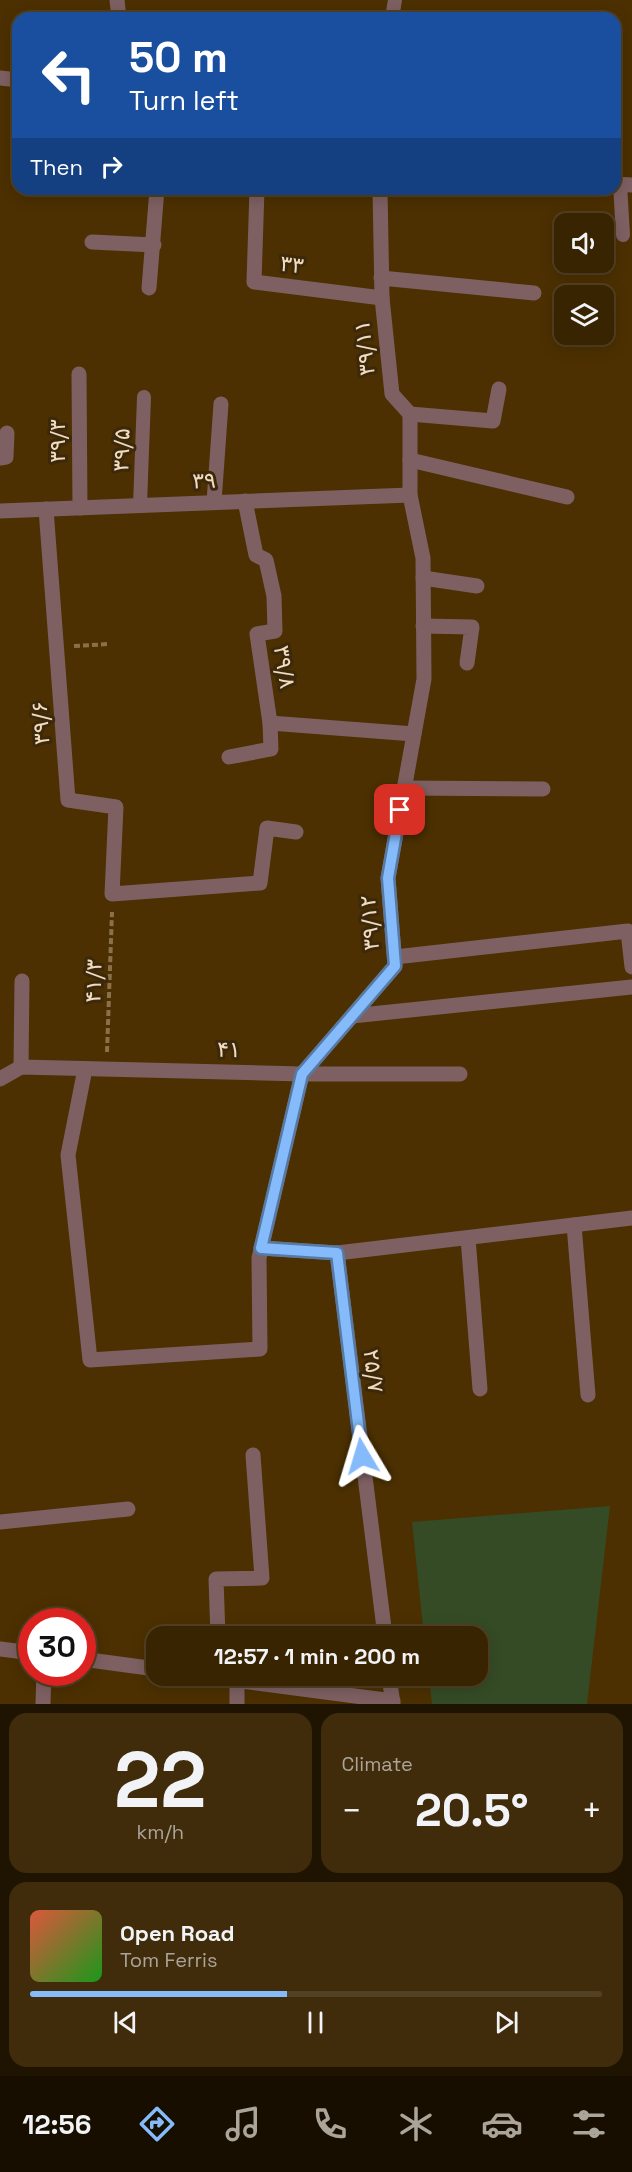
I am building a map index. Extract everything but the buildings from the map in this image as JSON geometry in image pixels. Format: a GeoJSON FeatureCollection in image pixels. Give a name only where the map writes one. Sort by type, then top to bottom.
{"type":"FeatureCollection","features":[{"type":"Feature","properties":{"kind":"street"},"geometry":{"type":"LineString","coordinates":[[149,288],[157,195]]}},
{"type":"Feature","properties":{"kind":"street","name":"۳۳"},"geometry":{"type":"LineString","coordinates":[[256,195],[254,282],[382,298]]}},
{"type":"Feature","properties":{"kind":"street","name":"۳۹/۱۱"},"geometry":{"type":"LineString","coordinates":[[380,195],[382,298],[392,394],[410,414]]}},
{"type":"Feature","properties":{"kind":"street"},"geometry":{"type":"LineString","coordinates":[[92,242],[154,245]]}},
{"type":"Feature","properties":{"kind":"street"},"geometry":{"type":"LineString","coordinates":[[381,278],[534,293]]}},
{"type":"Feature","properties":{"kind":"street","name":"۳۹/۳"},"geometry":{"type":"LineString","coordinates":[[79,374],[80,508]]}},
{"type":"Feature","properties":{"kind":"street"},"geometry":{"type":"LineString","coordinates":[[410,495],[410,414],[493,421],[499,389]]}},
{"type":"Feature","properties":{"kind":"street"},"geometry":{"type":"LineString","coordinates":[[214,502],[221,404]]}},
{"type":"Feature","properties":{"kind":"street"},"geometry":{"type":"LineString","coordinates":[[0,458],[6,457],[7,433]]}},
{"type":"Feature","properties":{"kind":"street"},"geometry":{"type":"LineString","coordinates":[[410,460],[567,497]]}},
{"type":"Feature","properties":{"kind":"street","name":"۳۹"},"geometry":{"type":"LineString","coordinates":[[0,511],[410,495]]}},
{"type":"Feature","properties":{"kind":"street","name":"۳۹/۱۲"},"geometry":{"type":"LineString","coordinates":[[85,1069],[68,1155],[90,1360],[260,1349],[259,1258],[302,1074],[395,966],[388,878],[424,679],[423,558],[410,495]]}},
{"type":"Feature","properties":{"kind":"street","name":"۳۹/۸"},"geometry":{"type":"LineString","coordinates":[[229,758],[271,749],[270,723],[257,634],[275,631],[274,596],[266,560],[256,555],[245,501]]}},
{"type":"Feature","properties":{"kind":"street","name":"۳۹/۶"},"geometry":{"type":"LineString","coordinates":[[46,509],[68,800],[116,807],[112,894]]}},
{"type":"Feature","properties":{"kind":"street"},"geometry":{"type":"LineString","coordinates":[[423,578],[477,586]]}},
{"type":"Feature","properties":{"kind":"street"},"geometry":{"type":"LineString","coordinates":[[423,626],[472,627],[467,663]]}},
{"type":"Feature","properties":{"kind":"street"},"geometry":{"type":"LineString","coordinates":[[270,723],[414,734]]}},
{"type":"Feature","properties":{"kind":"street"},"geometry":{"type":"LineString","coordinates":[[404,788],[543,789]]}},
{"type":"Feature","properties":{"kind":"street"},"geometry":{"type":"LineString","coordinates":[[112,894],[260,883],[267,828],[296,832]]}},
{"type":"Feature","properties":{"kind":"street"},"geometry":{"type":"LineString","coordinates":[[395,957],[628,931],[632,967]]}},
{"type":"Feature","properties":{"kind":"street"},"geometry":{"type":"LineString","coordinates":[[0,1079],[21,1067],[22,981]]}},
{"type":"Feature","properties":{"kind":"street"},"geometry":{"type":"LineString","coordinates":[[352,1016],[632,987]]}},
{"type":"Feature","properties":{"kind":"street","name":"۴۱"},"geometry":{"type":"LineString","coordinates":[[21,1067],[302,1074],[460,1074]]}},
{"type":"Feature","properties":{"kind":"street"},"geometry":{"type":"LineString","coordinates":[[261,1248],[337,1253],[632,1218]]}},
{"type":"Feature","properties":{"kind":"street"},"geometry":{"type":"LineString","coordinates":[[574,1226],[588,1395]]}},
{"type":"Feature","properties":{"kind":"street"},"geometry":{"type":"LineString","coordinates":[[468,1238],[480,1389]]}},
{"type":"Feature","properties":{"kind":"street","name":"۲۵/۷"},"geometry":{"type":"LineString","coordinates":[[337,1253],[384,1626]]}},
{"type":"Feature","properties":{"kind":"street"},"geometry":{"type":"LineString","coordinates":[[218,1626],[216,1579],[262,1578],[253,1455]]}},
{"type":"Feature","properties":{"kind":"street"},"geometry":{"type":"LineString","coordinates":[[0,1522],[128,1509]]}},
{"type":"Feature","properties":{"kind":"street"},"geometry":{"type":"LineString","coordinates":[[0,1648],[18,1651]]}},
{"type":"Feature","properties":{"kind":"street"},"geometry":{"type":"LineString","coordinates":[[96,1661],[146,1668]]}},
{"type":"Feature","properties":{"kind":"street"},"geometry":{"type":"LineString","coordinates":[[43,1704],[44,1686]]}},
{"type":"Feature","properties":{"kind":"street"},"geometry":{"type":"LineString","coordinates":[[237,1686],[237,1704]]}},
{"type":"Feature","properties":{"kind":"street"},"geometry":{"type":"LineString","coordinates":[[280,1686],[393,1702],[391,1686]]}},
{"type":"Feature","properties":{"kind":"lane"},"geometry":{"type":"LineString","coordinates":[[622,184],[623,235]]}},
{"type":"Feature","properties":{"kind":"lane","name":"۳۹/۵"},"geometry":{"type":"LineString","coordinates":[[140,505],[144,397]]}},
{"type":"Feature","properties":{"kind":"path"},"geometry":{"type":"LineString","coordinates":[[56,647],[109,644]]}},
{"type":"Feature","properties":{"kind":"path","name":"۴۱/۳"},"geometry":{"type":"LineString","coordinates":[[107,1069],[112,894]]}},
{"type":"Feature","properties":{"kind":"green space"},"geometry":{"type":"Polygon","coordinates":[[[610,1506],[587,1704],[432,1704],[430,1686],[488,1686],[488,1626],[423,1626],[412,1522],[610,1506]]]}},
{"type":"Feature","properties":{"kind":"route"},"geometry":{"type":"LineString","coordinates":[[362,1456],[337,1253],[261,1248],[302,1074],[395,966],[388,878],[400,810]]}}]}
